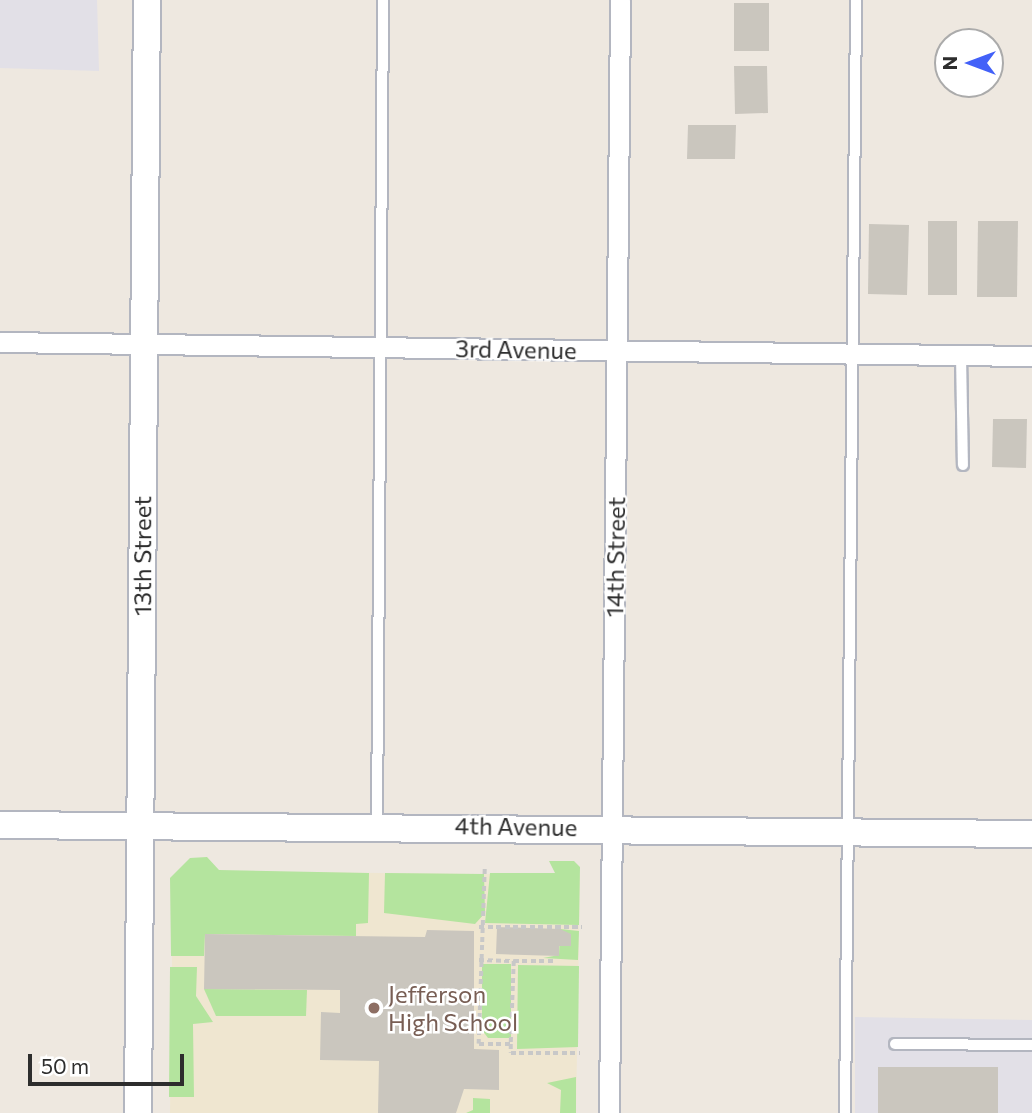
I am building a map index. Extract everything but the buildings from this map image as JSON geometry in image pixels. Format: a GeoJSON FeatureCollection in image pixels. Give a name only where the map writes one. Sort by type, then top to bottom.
{"type":"FeatureCollection","features":[{"type":"Feature","properties":{"kind":"street","name":"13th Street"},"geometry":{"type":"LineString","coordinates":[[138,1113],[147,0]]}},
{"type":"Feature","properties":{"kind":"street","name":"14th Street"},"geometry":{"type":"LineString","coordinates":[[609,1113],[620,0]]}},
{"type":"Feature","properties":{"kind":"street","name":"3rd Avenue"},"geometry":{"type":"LineString","coordinates":[[0,342],[1032,356]]}},
{"type":"Feature","properties":{"kind":"street","name":"4th Avenue"},"geometry":{"type":"LineString","coordinates":[[0,825],[377,824],[1032,834]]}},
{"type":"Feature","properties":{"kind":"lane"},"geometry":{"type":"LineString","coordinates":[[377,824],[383,0]]}},
{"type":"Feature","properties":{"kind":"lane"},"geometry":{"type":"LineString","coordinates":[[845,1113],[850,353],[856,0]]}},
{"type":"Feature","properties":{"kind":"lane"},"geometry":{"type":"LineString","coordinates":[[961,355],[963,465]]}},
{"type":"Feature","properties":{"kind":"lane"},"geometry":{"type":"LineString","coordinates":[[895,1044],[1032,1045]]}},
{"type":"Feature","properties":{"kind":"path"},"geometry":{"type":"LineString","coordinates":[[485,869],[488,916],[479,927],[479,1044],[511,1044]]}},
{"type":"Feature","properties":{"kind":"path"},"geometry":{"type":"LineString","coordinates":[[479,927],[582,927]]}},
{"type":"Feature","properties":{"kind":"path"},"geometry":{"type":"LineString","coordinates":[[479,960],[554,961]]}},
{"type":"Feature","properties":{"kind":"path"},"geometry":{"type":"LineString","coordinates":[[514,961],[511,1053],[580,1053]]}},
{"type":"Feature","properties":{"kind":"shaded area"},"geometry":{"type":"Polygon","coordinates":[[[0,0],[97,0],[99,71],[0,68],[0,0]]]}},
{"type":"Feature","properties":{"kind":"shaded area","name":"Jefferson High School"},"geometry":{"type":"Polygon","coordinates":[[[179,871],[580,875],[576,1113],[170,1113],[173,882],[179,871]]]}},
{"type":"Feature","properties":{"kind":"shaded area"},"geometry":{"type":"Polygon","coordinates":[[[855,1017],[1032,1020],[1032,1113],[855,1113],[855,1017]]]}},
{"type":"Feature","properties":{"kind":"green space"},"geometry":{"type":"Polygon","coordinates":[[[207,857],[219,870],[369,873],[368,923],[356,924],[356,936],[205,934],[204,956],[171,956],[170,878],[190,858],[207,857]]]}},
{"type":"Feature","properties":{"kind":"green space"},"geometry":{"type":"Polygon","coordinates":[[[549,861],[574,861],[580,867],[579,925],[485,923],[490,873],[555,873],[549,861]]]}},
{"type":"Feature","properties":{"kind":"green space"},"geometry":{"type":"Polygon","coordinates":[[[385,873],[484,874],[485,913],[475,924],[384,913],[385,873]]]}},
{"type":"Feature","properties":{"kind":"green space"},"geometry":{"type":"Polygon","coordinates":[[[560,929],[579,931],[578,960],[543,958],[559,955],[560,929]]]}},
{"type":"Feature","properties":{"kind":"green space"},"geometry":{"type":"Polygon","coordinates":[[[482,964],[511,964],[511,1038],[488,1038],[482,1030],[482,964]]]}},
{"type":"Feature","properties":{"kind":"green space"},"geometry":{"type":"Polygon","coordinates":[[[518,965],[579,966],[578,1047],[517,1049],[518,965]]]}},
{"type":"Feature","properties":{"kind":"green space"},"geometry":{"type":"Polygon","coordinates":[[[170,967],[197,967],[196,996],[213,1022],[193,1024],[194,1097],[169,1097],[170,967]]]}},
{"type":"Feature","properties":{"kind":"green space"},"geometry":{"type":"Polygon","coordinates":[[[204,989],[307,990],[306,1016],[216,1016],[204,989]]]}},
{"type":"Feature","properties":{"kind":"green space"},"geometry":{"type":"Polygon","coordinates":[[[576,1077],[576,1113],[560,1113],[561,1090],[547,1083],[576,1077]]]}},
{"type":"Feature","properties":{"kind":"green space"},"geometry":{"type":"Polygon","coordinates":[[[473,1098],[490,1099],[490,1113],[466,1113],[473,1110],[473,1098]]]}},
{"type":"Feature","properties":{"kind":"place","name":"Jefferson High School"},"geometry":{"type":"Point","coordinates":[374,1008]}}]}
